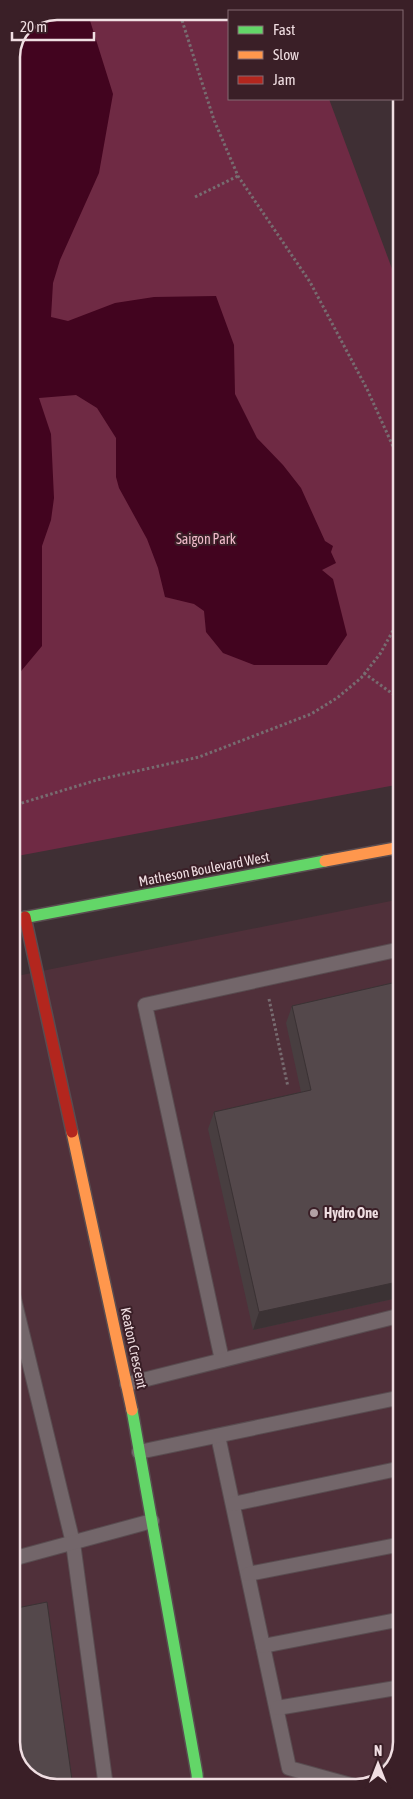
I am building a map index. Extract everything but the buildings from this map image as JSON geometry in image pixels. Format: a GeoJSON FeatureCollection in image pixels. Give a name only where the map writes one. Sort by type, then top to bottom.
{"type":"FeatureCollection","features":[{"type":"Feature","properties":{"kind":"street","name":"Matheson Boulevard West"},"geometry":{"type":"LineString","coordinates":[[20,919],[393,849]]}},
{"type":"Feature","properties":{"kind":"street","name":"Keaton Crescent"},"geometry":{"type":"LineString","coordinates":[[25,918],[126,1384],[197,1779]]}},
{"type":"Feature","properties":{"kind":"lane"},"geometry":{"type":"LineString","coordinates":[[222,1360],[145,1005],[393,951]]}},
{"type":"Feature","properties":{"kind":"lane"},"geometry":{"type":"LineString","coordinates":[[126,1384],[393,1317]]}},
{"type":"Feature","properties":{"kind":"lane"},"geometry":{"type":"LineString","coordinates":[[20,1324],[73,1542],[105,1779]]}},
{"type":"Feature","properties":{"kind":"lane"},"geometry":{"type":"LineString","coordinates":[[139,1452],[393,1399]]}},
{"type":"Feature","properties":{"kind":"lane"},"geometry":{"type":"LineString","coordinates":[[218,1436],[289,1768],[329,1779]]}},
{"type":"Feature","properties":{"kind":"lane"},"geometry":{"type":"LineString","coordinates":[[233,1504],[393,1470]]}},
{"type":"Feature","properties":{"kind":"lane"},"geometry":{"type":"LineString","coordinates":[[20,1557],[152,1521]]}},
{"type":"Feature","properties":{"kind":"lane"},"geometry":{"type":"LineString","coordinates":[[248,1574],[393,1546]]}},
{"type":"Feature","properties":{"kind":"lane"},"geometry":{"type":"LineString","coordinates":[[263,1646],[393,1621]]}},
{"type":"Feature","properties":{"kind":"lane"},"geometry":{"type":"LineString","coordinates":[[277,1708],[393,1689]]}},
{"type":"Feature","properties":{"kind":"path"},"geometry":{"type":"LineString","coordinates":[[182,20],[214,120],[238,176],[310,282],[366,389],[393,447]]}},
{"type":"Feature","properties":{"kind":"path"},"geometry":{"type":"LineString","coordinates":[[195,197],[238,176]]}},
{"type":"Feature","properties":{"kind":"path"},"geometry":{"type":"LineString","coordinates":[[20,804],[97,780],[199,757],[311,714],[337,698],[364,674],[380,654],[393,631]]}},
{"type":"Feature","properties":{"kind":"path"},"geometry":{"type":"LineString","coordinates":[[364,674],[393,694]]}},
{"type":"Feature","properties":{"kind":"path"},"geometry":{"type":"LineString","coordinates":[[264,979],[288,1086]]}},
{"type":"Feature","properties":{"kind":"shaded area"},"geometry":{"type":"Polygon","coordinates":[[[57,20],[90,20],[113,94],[99,173],[60,260],[53,283],[51,317],[68,321],[115,303],[154,297],[216,296],[234,345],[235,394],[257,438],[283,465],[301,488],[325,541],[333,546],[331,552],[336,563],[322,570],[333,579],[347,635],[327,665],[254,665],[223,653],[206,632],[204,611],[194,604],[165,597],[158,568],[147,539],[119,488],[116,477],[116,438],[97,408],[76,395],[39,398],[51,434],[54,498],[51,520],[42,546],[42,646],[20,672],[20,57],[26,37],[37,26],[57,20]]]}},
{"type":"Feature","properties":{"kind":"shaded area"},"geometry":{"type":"Polygon","coordinates":[[[393,901],[393,1742],[391,1754],[384,1766],[368,1777],[356,1779],[55,1779],[48,1778],[35,1771],[29,1765],[22,1754],[20,1742],[20,975],[393,901]]]}},
{"type":"Feature","properties":{"kind":"green space","name":"Saigon Park"},"geometry":{"type":"Polygon","coordinates":[[[57,20],[228,20],[228,100],[329,100],[393,271],[393,786],[20,855],[20,57],[26,37],[43,23],[57,20]]]}},
{"type":"Feature","properties":{"kind":"traffic: fast"},"geometry":{"type":"LineString","coordinates":[[20,918],[325,861]]}},
{"type":"Feature","properties":{"kind":"traffic: fast"},"geometry":{"type":"LineString","coordinates":[[132,1410],[197,1779]]}},
{"type":"Feature","properties":{"kind":"traffic: slow"},"geometry":{"type":"LineString","coordinates":[[325,861],[393,848]]}},
{"type":"Feature","properties":{"kind":"traffic: slow"},"geometry":{"type":"LineString","coordinates":[[72,1132],[132,1410]]}},
{"type":"Feature","properties":{"kind":"traffic: jam"},"geometry":{"type":"LineString","coordinates":[[25,917],[72,1132]]}},
{"type":"Feature","properties":{"kind":"place","name":"Hydro One"},"geometry":{"type":"Point","coordinates":[314,1213]}}]}
